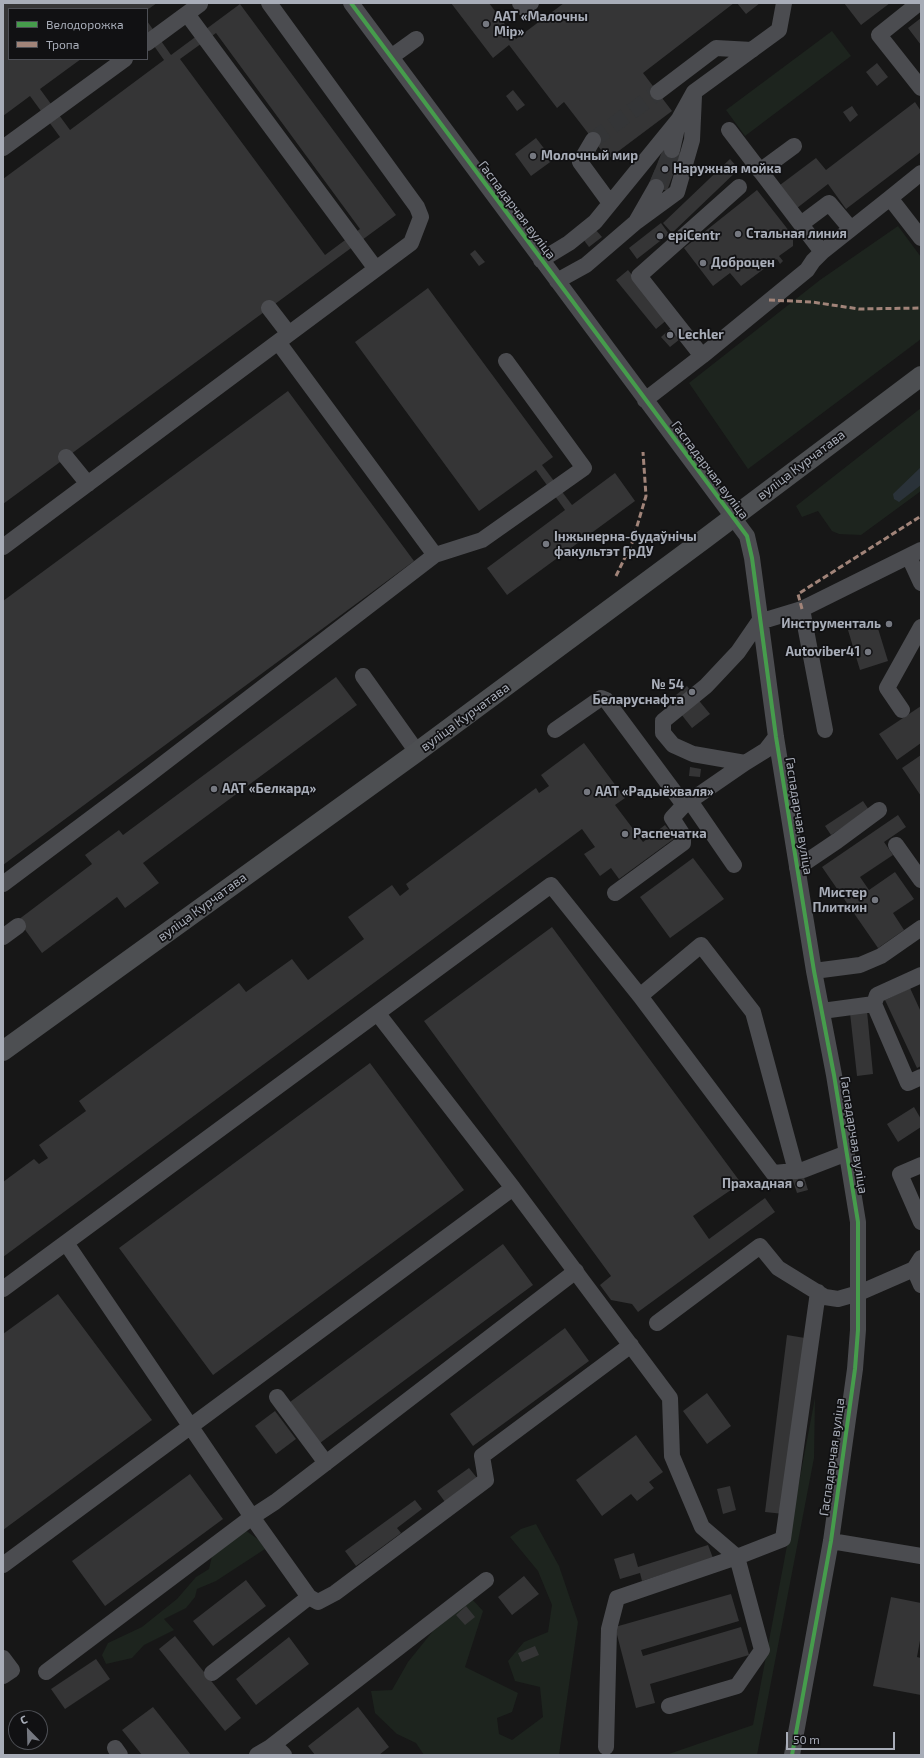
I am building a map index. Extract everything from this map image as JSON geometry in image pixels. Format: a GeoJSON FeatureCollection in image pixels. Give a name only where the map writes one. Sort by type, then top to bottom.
{"type":"FeatureCollection","features":[{"type":"Feature","properties":{"kind":"main road","name":"вуліца Курчатава"},"geometry":{"type":"LineString","coordinates":[[3,1051],[417,752],[634,592],[921,376]]}},
{"type":"Feature","properties":{"kind":"street"},"geometry":{"type":"LineString","coordinates":[[4,543],[88,484],[411,243],[421,217],[417,207],[269,3]]}},
{"type":"Feature","properties":{"kind":"street","name":"Гаспадарчая вуліца"},"geometry":{"type":"LineString","coordinates":[[351,3],[747,536],[752,558],[776,737],[797,868],[814,971],[834,1074],[858,1222],[859,1293],[855,1369],[831,1541],[792,1755]]}},
{"type":"Feature","properties":{"kind":"street"},"geometry":{"type":"LineString","coordinates":[[520,3],[524,8],[531,3]]}},
{"type":"Feature","properties":{"kind":"street"},"geometry":{"type":"LineString","coordinates":[[541,260],[569,243],[595,222],[679,118],[694,92],[779,30],[784,3]]}},
{"type":"Feature","properties":{"kind":"street"},"geometry":{"type":"LineString","coordinates":[[919,3],[879,35],[921,88]]}},
{"type":"Feature","properties":{"kind":"street"},"geometry":{"type":"LineString","coordinates":[[148,42],[200,4]]}},
{"type":"Feature","properties":{"kind":"street"},"geometry":{"type":"LineString","coordinates":[[187,14],[376,269]]}},
{"type":"Feature","properties":{"kind":"street"},"geometry":{"type":"LineString","coordinates":[[391,57],[416,39]]}},
{"type":"Feature","properties":{"kind":"street"},"geometry":{"type":"LineString","coordinates":[[658,92],[716,48],[752,50]]}},
{"type":"Feature","properties":{"kind":"street"},"geometry":{"type":"LineString","coordinates":[[3,148],[124,60]]}},
{"type":"Feature","properties":{"kind":"street"},"geometry":{"type":"LineString","coordinates":[[557,281],[586,265],[636,222],[677,192],[692,140],[694,92]]}},
{"type":"Feature","properties":{"kind":"street"},"geometry":{"type":"LineString","coordinates":[[672,150],[679,118]]}},
{"type":"Feature","properties":{"kind":"street"},"geometry":{"type":"LineString","coordinates":[[729,130],[822,252]]}},
{"type":"Feature","properties":{"kind":"street"},"geometry":{"type":"LineString","coordinates":[[593,140],[580,162],[610,203]]}},
{"type":"Feature","properties":{"kind":"street"},"geometry":{"type":"LineString","coordinates":[[760,171],[794,146]]}},
{"type":"Feature","properties":{"kind":"street"},"geometry":{"type":"LineString","coordinates":[[645,400],[702,356],[807,270],[822,252],[921,173]]}},
{"type":"Feature","properties":{"kind":"street"},"geometry":{"type":"LineString","coordinates":[[636,222],[656,187]]}},
{"type":"Feature","properties":{"kind":"street"},"geometry":{"type":"LineString","coordinates":[[702,356],[639,276],[739,187]]}},
{"type":"Feature","properties":{"kind":"street"},"geometry":{"type":"LineString","coordinates":[[890,198],[921,238]]}},
{"type":"Feature","properties":{"kind":"street"},"geometry":{"type":"LineString","coordinates":[[801,224],[829,202],[851,229]]}},
{"type":"Feature","properties":{"kind":"street"},"geometry":{"type":"LineString","coordinates":[[269,308],[284,338],[435,555]]}},
{"type":"Feature","properties":{"kind":"street"},"geometry":{"type":"LineString","coordinates":[[3,884],[146,777],[435,555],[482,540],[584,468],[506,360]]}},
{"type":"Feature","properties":{"kind":"street"},"geometry":{"type":"LineString","coordinates":[[66,457],[88,484]]}},
{"type":"Feature","properties":{"kind":"street"},"geometry":{"type":"LineString","coordinates":[[744,763],[693,754],[673,745],[663,733],[663,720],[706,686],[738,652],[760,620],[802,609],[915,553],[921,583]]}},
{"type":"Feature","properties":{"kind":"street"},"geometry":{"type":"LineString","coordinates":[[802,609],[825,730]]}},
{"type":"Feature","properties":{"kind":"street"},"geometry":{"type":"LineString","coordinates":[[902,710],[887,688],[921,628]]}},
{"type":"Feature","properties":{"kind":"street"},"geometry":{"type":"LineString","coordinates":[[363,676],[417,752]]}},
{"type":"Feature","properties":{"kind":"street"},"geometry":{"type":"LineString","coordinates":[[555,730],[600,698],[606,700],[734,865]]}},
{"type":"Feature","properties":{"kind":"street"},"geometry":{"type":"LineString","coordinates":[[615,893],[683,843],[683,835],[672,818],[687,803],[744,763],[766,750],[776,737]]}},
{"type":"Feature","properties":{"kind":"street"},"geometry":{"type":"LineString","coordinates":[[797,868],[838,841],[879,810]]}},
{"type":"Feature","properties":{"kind":"street"},"geometry":{"type":"LineString","coordinates":[[896,845],[921,880]]}},
{"type":"Feature","properties":{"kind":"street"},"geometry":{"type":"LineString","coordinates":[[3,1290],[551,885],[640,996],[773,1173],[803,1170],[847,1153]]}},
{"type":"Feature","properties":{"kind":"street"},"geometry":{"type":"LineString","coordinates":[[3,937],[18,926]]}},
{"type":"Feature","properties":{"kind":"street"},"geometry":{"type":"LineString","coordinates":[[814,971],[860,965],[881,956],[921,928]]}},
{"type":"Feature","properties":{"kind":"street"},"geometry":{"type":"LineString","coordinates":[[640,996],[701,945],[753,1012],[796,1171]]}},
{"type":"Feature","properties":{"kind":"street"},"geometry":{"type":"LineString","coordinates":[[921,975],[876,995],[874,1004],[908,1083],[921,1077]]}},
{"type":"Feature","properties":{"kind":"street"},"geometry":{"type":"LineString","coordinates":[[822,1011],[874,1004]]}},
{"type":"Feature","properties":{"kind":"street"},"geometry":{"type":"LineString","coordinates":[[378,1014],[513,1188],[670,1398],[672,1456],[702,1527],[737,1557],[762,1650],[737,1686],[669,1706]]}},
{"type":"Feature","properties":{"kind":"street"},"geometry":{"type":"LineString","coordinates":[[921,1165],[900,1174],[921,1222]]}},
{"type":"Feature","properties":{"kind":"street"},"geometry":{"type":"LineString","coordinates":[[3,1566],[513,1188]]}},
{"type":"Feature","properties":{"kind":"street"},"geometry":{"type":"LineString","coordinates":[[66,1243],[252,1517],[309,1597],[318,1602],[335,1593],[486,1480],[482,1456],[631,1345]]}},
{"type":"Feature","properties":{"kind":"street"},"geometry":{"type":"LineString","coordinates":[[657,1324],[760,1246],[778,1268],[825,1297],[838,1299],[859,1293],[917,1264],[921,1285]]}},
{"type":"Feature","properties":{"kind":"street"},"geometry":{"type":"LineString","coordinates":[[46,1672],[252,1517],[275,1502],[576,1271]]}},
{"type":"Feature","properties":{"kind":"street"},"geometry":{"type":"LineString","coordinates":[[606,1747],[610,1629],[617,1598],[783,1540],[818,1292]]}},
{"type":"Feature","properties":{"kind":"street"},"geometry":{"type":"LineString","coordinates":[[277,1396],[326,1463]]}},
{"type":"Feature","properties":{"kind":"street"},"geometry":{"type":"LineString","coordinates":[[831,1541],[921,1556]]}},
{"type":"Feature","properties":{"kind":"street"},"geometry":{"type":"LineString","coordinates":[[263,1751],[486,1580]]}},
{"type":"Feature","properties":{"kind":"street"},"geometry":{"type":"LineString","coordinates":[[212,1673],[309,1597]]}},
{"type":"Feature","properties":{"kind":"street"},"geometry":{"type":"LineString","coordinates":[[3,1658],[12,1670],[3,1676]]}},
{"type":"Feature","properties":{"kind":"street"},"geometry":{"type":"LineString","coordinates":[[263,1751],[276,1747],[284,1755]]}},
{"type":"Feature","properties":{"kind":"shaded area"},"geometry":{"type":"Polygon","coordinates":[[[832,31],[851,56],[745,136],[726,110],[832,31]]]}},
{"type":"Feature","properties":{"kind":"shaded area"},"geometry":{"type":"Polygon","coordinates":[[[898,226],[921,257],[921,339],[748,469],[689,383],[820,280],[898,226]]]}},
{"type":"Feature","properties":{"kind":"shaded area"},"geometry":{"type":"Polygon","coordinates":[[[921,408],[921,491],[861,535],[839,534],[832,531],[818,511],[802,517],[796,506],[921,408]]]}},
{"type":"Feature","properties":{"kind":"shaded area"},"geometry":{"type":"Polygon","coordinates":[[[921,467],[921,485],[899,502],[894,499],[893,494],[921,467]]]}},
{"type":"Feature","properties":{"kind":"shaded area"},"geometry":{"type":"Polygon","coordinates":[[[815,1398],[814,1458],[757,1755],[666,1755],[753,1725],[815,1398]]]}},
{"type":"Feature","properties":{"kind":"shaded area"},"geometry":{"type":"Polygon","coordinates":[[[536,1524],[559,1566],[578,1622],[559,1755],[424,1755],[416,1743],[397,1734],[375,1713],[371,1691],[392,1690],[408,1662],[433,1631],[472,1599],[483,1611],[465,1667],[518,1693],[512,1712],[497,1718],[499,1734],[512,1740],[543,1717],[540,1687],[515,1681],[508,1661],[524,1642],[548,1632],[552,1605],[538,1571],[510,1537],[521,1529],[536,1524]]]}},
{"type":"Feature","properties":{"kind":"shaded area"},"geometry":{"type":"Polygon","coordinates":[[[245,1530],[259,1540],[265,1549],[216,1581],[197,1589],[195,1597],[186,1608],[164,1619],[174,1630],[144,1645],[132,1658],[106,1664],[102,1655],[108,1643],[142,1627],[177,1599],[196,1577],[209,1569],[213,1552],[245,1530]]]}},
{"type":"Feature","properties":{"kind":"building"},"geometry":{"type":"Polygon","coordinates":[[[3,3],[157,3],[148,9],[148,8],[8,8],[8,60],[80,60],[40,89],[70,130],[164,60],[148,37],[148,22],[171,55],[240,4],[396,215],[3,504],[3,179],[60,137],[30,96],[3,116],[3,3]],[[216,33],[180,59],[325,255],[360,229],[216,33]]]}},
{"type":"Feature","properties":{"kind":"building"},"geometry":{"type":"Polygon","coordinates":[[[451,3],[489,3],[516,39],[564,3],[734,3],[643,73],[672,111],[608,159],[564,102],[557,108],[509,45],[493,58],[451,3]]]}},
{"type":"Feature","properties":{"kind":"building"},"geometry":{"type":"Polygon","coordinates":[[[737,3],[760,3],[746,14],[737,3]]]}},
{"type":"Feature","properties":{"kind":"building"},"geometry":{"type":"Polygon","coordinates":[[[844,3],[890,3],[861,25],[844,3]]]}},
{"type":"Feature","properties":{"kind":"building"},"geometry":{"type":"Polygon","coordinates":[[[921,18],[921,45],[908,28],[921,18]]]}},
{"type":"Feature","properties":{"kind":"building"},"geometry":{"type":"Polygon","coordinates":[[[877,63],[888,77],[877,86],[866,72],[877,63]]]}},
{"type":"Feature","properties":{"kind":"building"},"geometry":{"type":"Polygon","coordinates":[[[513,90],[525,105],[517,111],[506,96],[513,90]]]}},
{"type":"Feature","properties":{"kind":"building"},"geometry":{"type":"Polygon","coordinates":[[[915,102],[921,111],[921,152],[846,209],[828,184],[797,208],[780,185],[816,158],[826,170],[915,102]]]}},
{"type":"Feature","properties":{"kind":"building"},"geometry":{"type":"Polygon","coordinates":[[[852,106],[858,115],[850,122],[843,112],[852,106]]]}},
{"type":"Feature","properties":{"kind":"building","name":"Молочный мир"},"geometry":{"type":"Polygon","coordinates":[[[536,138],[553,160],[531,176],[515,154],[536,138]]]}},
{"type":"Feature","properties":{"kind":"building","name":"Наружная мойка"},"geometry":{"type":"Polygon","coordinates":[[[664,147],[681,153],[667,191],[649,184],[664,147]]]}},
{"type":"Feature","properties":{"kind":"building"},"geometry":{"type":"Polygon","coordinates":[[[730,159],[739,169],[672,233],[663,223],[730,159]]]}},
{"type":"Feature","properties":{"kind":"building"},"geometry":{"type":"Polygon","coordinates":[[[757,190],[793,236],[793,246],[779,256],[783,261],[780,264],[777,259],[741,286],[730,273],[713,286],[684,248],[757,190]]]}},
{"type":"Feature","properties":{"kind":"building"},"geometry":{"type":"Polygon","coordinates":[[[661,223],[669,234],[637,259],[629,248],[661,223]]]}},
{"type":"Feature","properties":{"kind":"building"},"geometry":{"type":"Polygon","coordinates":[[[595,229],[602,237],[589,247],[583,239],[595,229]]]}},
{"type":"Feature","properties":{"kind":"building"},"geometry":{"type":"Polygon","coordinates":[[[475,250],[485,262],[479,266],[470,254],[475,250]]]}},
{"type":"Feature","properties":{"kind":"building"},"geometry":{"type":"Polygon","coordinates":[[[628,270],[668,319],[656,329],[616,280],[628,270]]]}},
{"type":"Feature","properties":{"kind":"building"},"geometry":{"type":"Polygon","coordinates":[[[428,288],[553,457],[542,465],[572,505],[615,473],[635,501],[507,595],[487,568],[565,510],[536,470],[479,511],[355,342],[428,288]]]}},
{"type":"Feature","properties":{"kind":"building"},"geometry":{"type":"Polygon","coordinates":[[[671,328],[680,339],[670,347],[661,337],[671,328]]]}},
{"type":"Feature","properties":{"kind":"building"},"geometry":{"type":"Polygon","coordinates":[[[288,391],[414,561],[3,865],[3,601],[288,391]]]}},
{"type":"Feature","properties":{"kind":"building"},"geometry":{"type":"Polygon","coordinates":[[[876,622],[888,661],[860,670],[848,630],[876,622]]]}},
{"type":"Feature","properties":{"kind":"building","name":"ААТ «Белкард»"},"geometry":{"type":"Polygon","coordinates":[[[336,677],[357,705],[143,863],[159,883],[125,908],[117,897],[42,953],[18,920],[92,864],[85,855],[119,830],[123,835],[336,677]]]}},
{"type":"Feature","properties":{"kind":"building"},"geometry":{"type":"Polygon","coordinates":[[[687,686],[710,714],[692,728],[670,700],[687,686]]]}},
{"type":"Feature","properties":{"kind":"building"},"geometry":{"type":"Polygon","coordinates":[[[921,706],[921,743],[897,760],[879,734],[921,706]]]}},
{"type":"Feature","properties":{"kind":"building"},"geometry":{"type":"Polygon","coordinates":[[[584,743],[625,798],[615,805],[643,842],[665,825],[675,838],[619,879],[611,868],[600,876],[584,854],[595,847],[582,829],[3,1257],[3,1182],[34,1159],[39,1164],[48,1158],[39,1145],[86,1111],[79,1101],[239,983],[246,992],[292,959],[308,980],[364,939],[348,917],[392,885],[400,896],[409,889],[406,884],[536,788],[539,793],[549,786],[541,775],[584,743]]]}},
{"type":"Feature","properties":{"kind":"building"},"geometry":{"type":"Polygon","coordinates":[[[921,755],[921,796],[902,768],[921,755]]]}},
{"type":"Feature","properties":{"kind":"building"},"geometry":{"type":"Polygon","coordinates":[[[690,767],[701,769],[700,777],[689,776],[690,767]]]}},
{"type":"Feature","properties":{"kind":"building"},"geometry":{"type":"Polygon","coordinates":[[[863,801],[869,810],[831,835],[825,826],[863,801]]]}},
{"type":"Feature","properties":{"kind":"building"},"geometry":{"type":"Polygon","coordinates":[[[898,815],[906,827],[884,842],[893,855],[860,877],[869,890],[895,872],[914,899],[893,913],[904,930],[878,948],[822,867],[898,815]]]}},
{"type":"Feature","properties":{"kind":"building"},"geometry":{"type":"Polygon","coordinates":[[[693,858],[724,899],[670,938],[640,897],[693,858]]]}},
{"type":"Feature","properties":{"kind":"building"},"geometry":{"type":"Polygon","coordinates":[[[552,927],[741,1183],[693,1216],[709,1239],[765,1198],[775,1212],[638,1312],[632,1304],[611,1300],[600,1285],[611,1276],[424,1021],[552,927]]]}},
{"type":"Feature","properties":{"kind":"building"},"geometry":{"type":"Polygon","coordinates":[[[910,988],[921,1012],[921,1066],[917,1068],[885,1000],[910,988]]]}},
{"type":"Feature","properties":{"kind":"building"},"geometry":{"type":"Polygon","coordinates":[[[867,1011],[873,1074],[857,1076],[850,1013],[867,1011]]]}},
{"type":"Feature","properties":{"kind":"building"},"geometry":{"type":"Polygon","coordinates":[[[370,1063],[464,1190],[213,1375],[119,1248],[370,1063]]]}},
{"type":"Feature","properties":{"kind":"building"},"geometry":{"type":"Polygon","coordinates":[[[914,1107],[921,1119],[921,1127],[898,1142],[887,1124],[914,1107]]]}},
{"type":"Feature","properties":{"kind":"building","name":"Прахадная"},"geometry":{"type":"Polygon","coordinates":[[[803,1174],[808,1190],[797,1193],[792,1178],[803,1174]]]}},
{"type":"Feature","properties":{"kind":"building"},"geometry":{"type":"Polygon","coordinates":[[[503,1244],[533,1285],[320,1443],[290,1402],[503,1244]]]}},
{"type":"Feature","properties":{"kind":"building"},"geometry":{"type":"Polygon","coordinates":[[[58,1294],[152,1420],[3,1530],[3,1334],[58,1294]]]}},
{"type":"Feature","properties":{"kind":"building"},"geometry":{"type":"Polygon","coordinates":[[[565,1328],[589,1361],[473,1446],[450,1414],[565,1328]]]}},
{"type":"Feature","properties":{"kind":"building"},"geometry":{"type":"Polygon","coordinates":[[[787,1335],[805,1338],[784,1514],[765,1512],[787,1335]]]}},
{"type":"Feature","properties":{"kind":"building"},"geometry":{"type":"Polygon","coordinates":[[[707,1393],[731,1426],[707,1444],[683,1411],[707,1393]]]}},
{"type":"Feature","properties":{"kind":"building"},"geometry":{"type":"Polygon","coordinates":[[[275,1411],[296,1439],[276,1454],[255,1426],[275,1411]]]}},
{"type":"Feature","properties":{"kind":"building"},"geometry":{"type":"Polygon","coordinates":[[[636,1435],[663,1472],[649,1482],[654,1488],[637,1501],[631,1494],[602,1516],[576,1480],[636,1435]]]}},
{"type":"Feature","properties":{"kind":"building"},"geometry":{"type":"Polygon","coordinates":[[[469,1468],[477,1478],[445,1502],[437,1491],[469,1468]]]}},
{"type":"Feature","properties":{"kind":"building"},"geometry":{"type":"Polygon","coordinates":[[[190,1474],[223,1519],[105,1606],[72,1561],[190,1474]]]}},
{"type":"Feature","properties":{"kind":"building"},"geometry":{"type":"Polygon","coordinates":[[[730,1486],[736,1510],[723,1514],[717,1489],[730,1486]]]}},
{"type":"Feature","properties":{"kind":"building"},"geometry":{"type":"Polygon","coordinates":[[[415,1500],[422,1509],[397,1528],[401,1533],[356,1566],[345,1551],[415,1500]]]}},
{"type":"Feature","properties":{"kind":"building"},"geometry":{"type":"Polygon","coordinates":[[[708,1545],[713,1558],[642,1581],[640,1573],[620,1579],[614,1559],[634,1553],[638,1567],[708,1545]]]}},
{"type":"Feature","properties":{"kind":"building"},"geometry":{"type":"Polygon","coordinates":[[[524,1576],[539,1594],[512,1615],[498,1597],[524,1576]]]}},
{"type":"Feature","properties":{"kind":"building"},"geometry":{"type":"Polygon","coordinates":[[[246,1580],[266,1606],[213,1646],[193,1621],[246,1580]]]}},
{"type":"Feature","properties":{"kind":"building"},"geometry":{"type":"Polygon","coordinates":[[[731,1594],[739,1621],[641,1650],[643,1656],[741,1627],[749,1655],[650,1684],[655,1703],[636,1708],[615,1627],[731,1594]]]}},
{"type":"Feature","properties":{"kind":"building"},"geometry":{"type":"Polygon","coordinates":[[[891,1597],[921,1603],[921,1635],[917,1657],[921,1658],[921,1695],[873,1686],[891,1597]]]}},
{"type":"Feature","properties":{"kind":"building"},"geometry":{"type":"Polygon","coordinates":[[[466,1606],[475,1617],[465,1625],[456,1615],[466,1606]]]}},
{"type":"Feature","properties":{"kind":"building"},"geometry":{"type":"Polygon","coordinates":[[[175,1636],[241,1718],[225,1731],[159,1649],[175,1636]]]}},
{"type":"Feature","properties":{"kind":"building"},"geometry":{"type":"Polygon","coordinates":[[[289,1637],[309,1664],[256,1705],[236,1679],[289,1637]]]}},
{"type":"Feature","properties":{"kind":"building"},"geometry":{"type":"Polygon","coordinates":[[[535,1646],[539,1655],[522,1662],[518,1653],[535,1646]]]}},
{"type":"Feature","properties":{"kind":"building"},"geometry":{"type":"Polygon","coordinates":[[[96,1659],[110,1679],[65,1709],[51,1689],[96,1659]]]}},
{"type":"Feature","properties":{"kind":"building"},"geometry":{"type":"Polygon","coordinates":[[[153,1707],[191,1755],[142,1755],[122,1730],[153,1707]]]}},
{"type":"Feature","properties":{"kind":"building"},"geometry":{"type":"Polygon","coordinates":[[[358,1707],[389,1747],[379,1755],[315,1755],[308,1746],[358,1707]]]}},
{"type":"Feature","properties":{"kind":"tunnel"},"geometry":{"type":"LineString","coordinates":[[593,140],[658,92]]}},
{"type":"Feature","properties":{"kind":"tunnel"},"geometry":{"type":"LineString","coordinates":[[656,187],[672,150]]}},
{"type":"Feature","properties":{"kind":"marked path"},"geometry":{"type":"LineString","coordinates":[[769,300],[812,302],[859,309],[921,308]]}},
{"type":"Feature","properties":{"kind":"marked path"},"geometry":{"type":"LineString","coordinates":[[616,576],[632,543],[646,496],[643,452]]}},
{"type":"Feature","properties":{"kind":"marked path"},"geometry":{"type":"LineString","coordinates":[[802,609],[798,594],[921,516]]}},
{"type":"Feature","properties":{"kind":"cycle path"},"geometry":{"type":"LineString","coordinates":[[351,3],[747,536],[752,558],[776,737],[814,971],[834,1075],[858,1222],[858,1330],[855,1369],[831,1541],[792,1755]]}},
{"type":"Feature","properties":{"kind":"place","name":"ААТ «Малочны Мір»"},"geometry":{"type":"Point","coordinates":[486,24]}},
{"type":"Feature","properties":{"kind":"place","name":"Молочный мир"},"geometry":{"type":"Point","coordinates":[533,156]}},
{"type":"Feature","properties":{"kind":"place","name":"Наружная мойка"},"geometry":{"type":"Point","coordinates":[665,169]}},
{"type":"Feature","properties":{"kind":"place","name":"Стальная линия"},"geometry":{"type":"Point","coordinates":[738,234]}},
{"type":"Feature","properties":{"kind":"place","name":"epiCentr"},"geometry":{"type":"Point","coordinates":[660,236]}},
{"type":"Feature","properties":{"kind":"place","name":"Доброцен"},"geometry":{"type":"Point","coordinates":[703,263]}},
{"type":"Feature","properties":{"kind":"place","name":"Lechler"},"geometry":{"type":"Point","coordinates":[670,335]}},
{"type":"Feature","properties":{"kind":"place","name":"Інжынерна-будаўнічы факультэт ГрДУ"},"geometry":{"type":"Point","coordinates":[546,544]}},
{"type":"Feature","properties":{"kind":"place","name":"Инструменталь"},"geometry":{"type":"Point","coordinates":[889,624]}},
{"type":"Feature","properties":{"kind":"place","name":"Autoviber41"},"geometry":{"type":"Point","coordinates":[868,652]}},
{"type":"Feature","properties":{"kind":"place","name":"№ 54 Беларуснафта"},"geometry":{"type":"Point","coordinates":[692,692]}},
{"type":"Feature","properties":{"kind":"place","name":"ААТ «Белкард»"},"geometry":{"type":"Point","coordinates":[214,789]}},
{"type":"Feature","properties":{"kind":"place","name":"ААТ «Радыёхваля»"},"geometry":{"type":"Point","coordinates":[587,792]}},
{"type":"Feature","properties":{"kind":"place","name":"Распечатка"},"geometry":{"type":"Point","coordinates":[625,834]}},
{"type":"Feature","properties":{"kind":"place","name":"Мистер Плиткин"},"geometry":{"type":"Point","coordinates":[875,900]}},
{"type":"Feature","properties":{"kind":"place","name":"Прахадная"},"geometry":{"type":"Point","coordinates":[800,1184]}}]}
